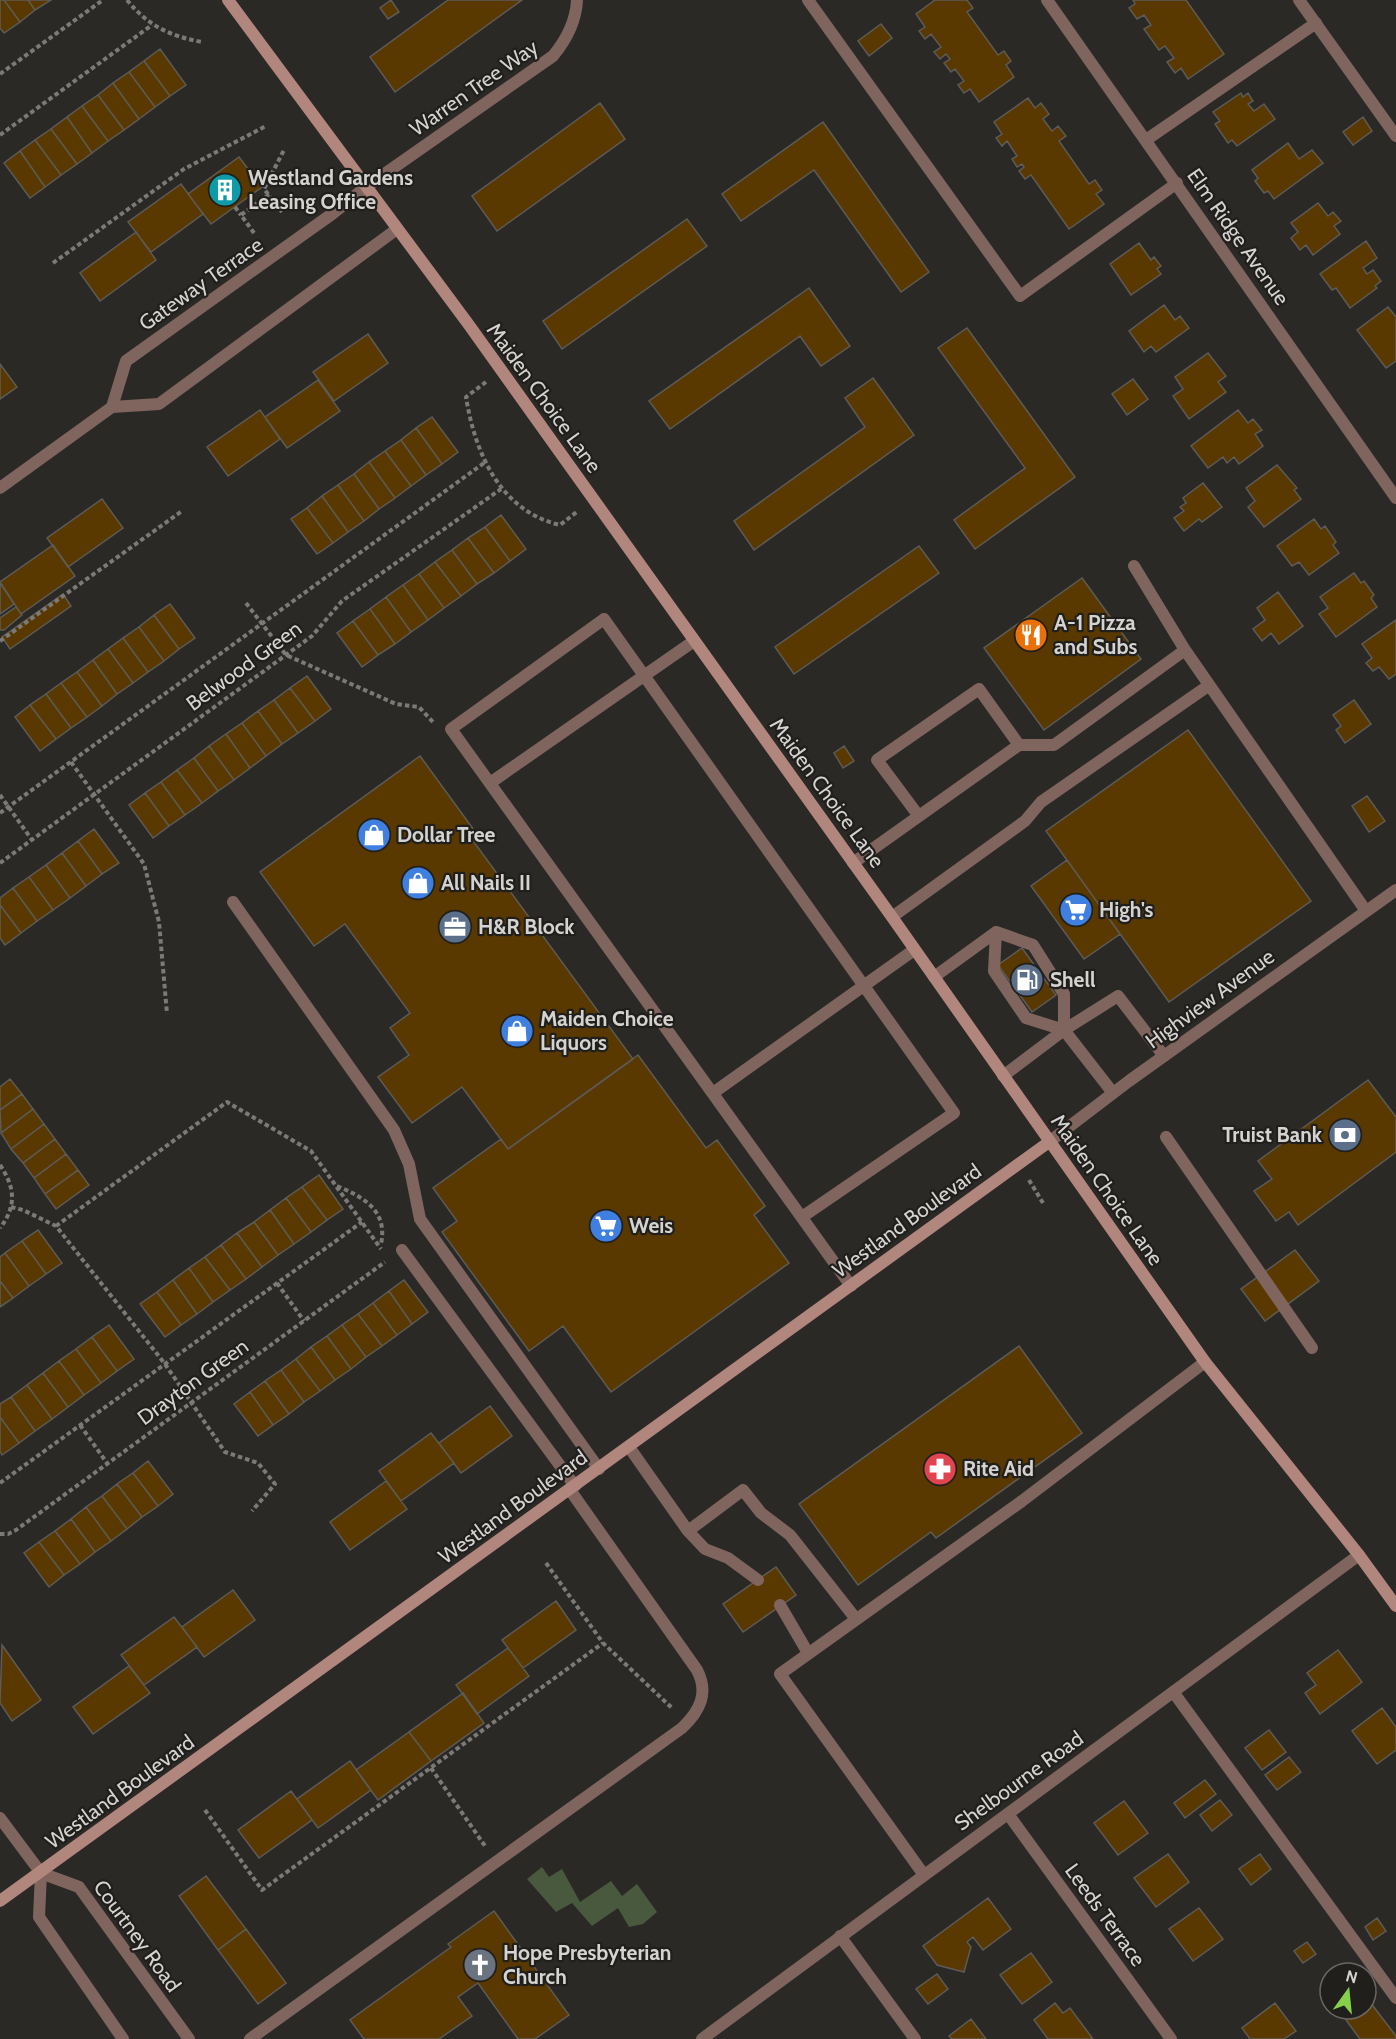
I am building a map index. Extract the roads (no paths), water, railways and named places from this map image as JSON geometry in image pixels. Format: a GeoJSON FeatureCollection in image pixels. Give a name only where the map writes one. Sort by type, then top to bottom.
{"type":"FeatureCollection","features":[{"type":"Feature","properties":{"kind":"street","name":"Maiden Choice Lane"},"geometry":{"type":"LineString","coordinates":[[228,0],[501,370],[892,917],[1205,1362],[1359,1555],[1396,1606]]}},
{"type":"Feature","properties":{"kind":"street","name":"Warren Tree Way"},"geometry":{"type":"LineString","coordinates":[[366,187],[553,56],[566,40],[574,22],[577,0]]}},
{"type":"Feature","properties":{"kind":"street"},"geometry":{"type":"LineString","coordinates":[[808,0],[1020,296],[1177,183]]}},
{"type":"Feature","properties":{"kind":"street","name":"Elm Ridge Avenue"},"geometry":{"type":"LineString","coordinates":[[1047,0],[1396,498]]}},
{"type":"Feature","properties":{"kind":"street"},"geometry":{"type":"LineString","coordinates":[[1299,0],[1396,136]]}},
{"type":"Feature","properties":{"kind":"street"},"geometry":{"type":"LineString","coordinates":[[1146,140],[1316,23]]}},
{"type":"Feature","properties":{"kind":"street","name":"Gateway Terrace"},"geometry":{"type":"LineString","coordinates":[[112,407],[126,361],[332,214],[366,187]]}},
{"type":"Feature","properties":{"kind":"street"},"geometry":{"type":"LineString","coordinates":[[0,488],[112,407],[159,404],[397,229]]}},
{"type":"Feature","properties":{"kind":"street"},"geometry":{"type":"LineString","coordinates":[[1134,566],[1208,686],[1366,911]]}},
{"type":"Feature","properties":{"kind":"street"},"geometry":{"type":"LineString","coordinates":[[802,1217],[954,1113],[604,619],[451,729],[851,1286]]}},
{"type":"Feature","properties":{"kind":"street"},"geometry":{"type":"LineString","coordinates":[[490,783],[693,640]]}},
{"type":"Feature","properties":{"kind":"street"},"geometry":{"type":"LineString","coordinates":[[853,863],[1019,745],[1054,745],[1185,650]]}},
{"type":"Feature","properties":{"kind":"street"},"geometry":{"type":"LineString","coordinates":[[892,917],[1025,821],[1041,802],[1208,686]]}},
{"type":"Feature","properties":{"kind":"street"},"geometry":{"type":"LineString","coordinates":[[918,815],[878,760],[979,689],[1019,745]]}},
{"type":"Feature","properties":{"kind":"street","name":"Highview Avenue"},"geometry":{"type":"LineString","coordinates":[[1049,1142],[1113,1093],[1396,890]]}},
{"type":"Feature","properties":{"kind":"street"},"geometry":{"type":"LineString","coordinates":[[233,902],[394,1130],[409,1164],[420,1219],[599,1469]]}},
{"type":"Feature","properties":{"kind":"street"},"geometry":{"type":"LineString","coordinates":[[996,932],[1033,945],[1064,994],[1064,1030]]}},
{"type":"Feature","properties":{"kind":"street"},"geometry":{"type":"LineString","coordinates":[[934,977],[996,932]]}},
{"type":"Feature","properties":{"kind":"street"},"geometry":{"type":"LineString","coordinates":[[996,932],[994,971],[1026,1018],[1064,1030],[1113,1093]]}},
{"type":"Feature","properties":{"kind":"street"},"geometry":{"type":"LineString","coordinates":[[713,1093],[914,951]]}},
{"type":"Feature","properties":{"kind":"street"},"geometry":{"type":"LineString","coordinates":[[1003,1076],[1064,1030],[1118,996],[1164,1056]]}},
{"type":"Feature","properties":{"kind":"street"},"geometry":{"type":"LineString","coordinates":[[1166,1137],[1312,1348]]}},
{"type":"Feature","properties":{"kind":"street","name":"Westland Boulevard"},"geometry":{"type":"LineString","coordinates":[[0,1901],[1049,1142]]}},
{"type":"Feature","properties":{"kind":"street"},"geometry":{"type":"LineString","coordinates":[[250,2039],[688,1722],[695,1716],[704,1690],[697,1670],[573,1488],[402,1250]]}},
{"type":"Feature","properties":{"kind":"street"},"geometry":{"type":"LineString","coordinates":[[924,1875],[780,1674],[1022,1501],[1205,1362]]}},
{"type":"Feature","properties":{"kind":"street"},"geometry":{"type":"LineString","coordinates":[[629,1447],[688,1531],[705,1549],[728,1558],[758,1580]]}},
{"type":"Feature","properties":{"kind":"street"},"geometry":{"type":"LineString","coordinates":[[688,1531],[743,1490],[761,1513],[790,1535],[856,1619]]}},
{"type":"Feature","properties":{"kind":"street","name":"Shelbourne Road"},"geometry":{"type":"LineString","coordinates":[[702,2039],[1359,1555]]}},
{"type":"Feature","properties":{"kind":"street"},"geometry":{"type":"LineString","coordinates":[[780,1605],[808,1653]]}},
{"type":"Feature","properties":{"kind":"street"},"geometry":{"type":"LineString","coordinates":[[1174,1693],[1396,1998]]}},
{"type":"Feature","properties":{"kind":"street","name":"Leeds Terrace"},"geometry":{"type":"LineString","coordinates":[[1008,1814],[1171,2039]]}},
{"type":"Feature","properties":{"kind":"street"},"geometry":{"type":"LineString","coordinates":[[0,1818],[41,1873],[39,1917],[123,2039]]}},
{"type":"Feature","properties":{"kind":"street","name":"Courtney Road"},"geometry":{"type":"LineString","coordinates":[[41,1873],[79,1887],[189,2039]]}},
{"type":"Feature","properties":{"kind":"street"},"geometry":{"type":"LineString","coordinates":[[840,1936],[915,2039]]}},
{"type":"Feature","properties":{"kind":"place","name":"Westland Gardens Leasing Office"},"geometry":{"type":"Point","coordinates":[225,190]}},
{"type":"Feature","properties":{"kind":"place","name":"A-1 Pizza and Subs"},"geometry":{"type":"Point","coordinates":[1031,635]}},
{"type":"Feature","properties":{"kind":"place","name":"Dollar Tree"},"geometry":{"type":"Point","coordinates":[374,835]}},
{"type":"Feature","properties":{"kind":"place","name":"All Nails II"},"geometry":{"type":"Point","coordinates":[418,883]}},
{"type":"Feature","properties":{"kind":"place","name":"High's"},"geometry":{"type":"Point","coordinates":[1076,910]}},
{"type":"Feature","properties":{"kind":"place","name":"H&R Block"},"geometry":{"type":"Point","coordinates":[455,927]}},
{"type":"Feature","properties":{"kind":"place","name":"Shell"},"geometry":{"type":"Point","coordinates":[1027,980]}},
{"type":"Feature","properties":{"kind":"place","name":"Maiden Choice Liquors"},"geometry":{"type":"Point","coordinates":[517,1031]}},
{"type":"Feature","properties":{"kind":"place","name":"Truist Bank"},"geometry":{"type":"Point","coordinates":[1345,1135]}},
{"type":"Feature","properties":{"kind":"place","name":"Weis"},"geometry":{"type":"Point","coordinates":[606,1226]}},
{"type":"Feature","properties":{"kind":"place","name":"Rite Aid"},"geometry":{"type":"Point","coordinates":[940,1469]}},
{"type":"Feature","properties":{"kind":"place","name":"Hope Presbyterian Church"},"geometry":{"type":"Point","coordinates":[480,1965]}}]}
